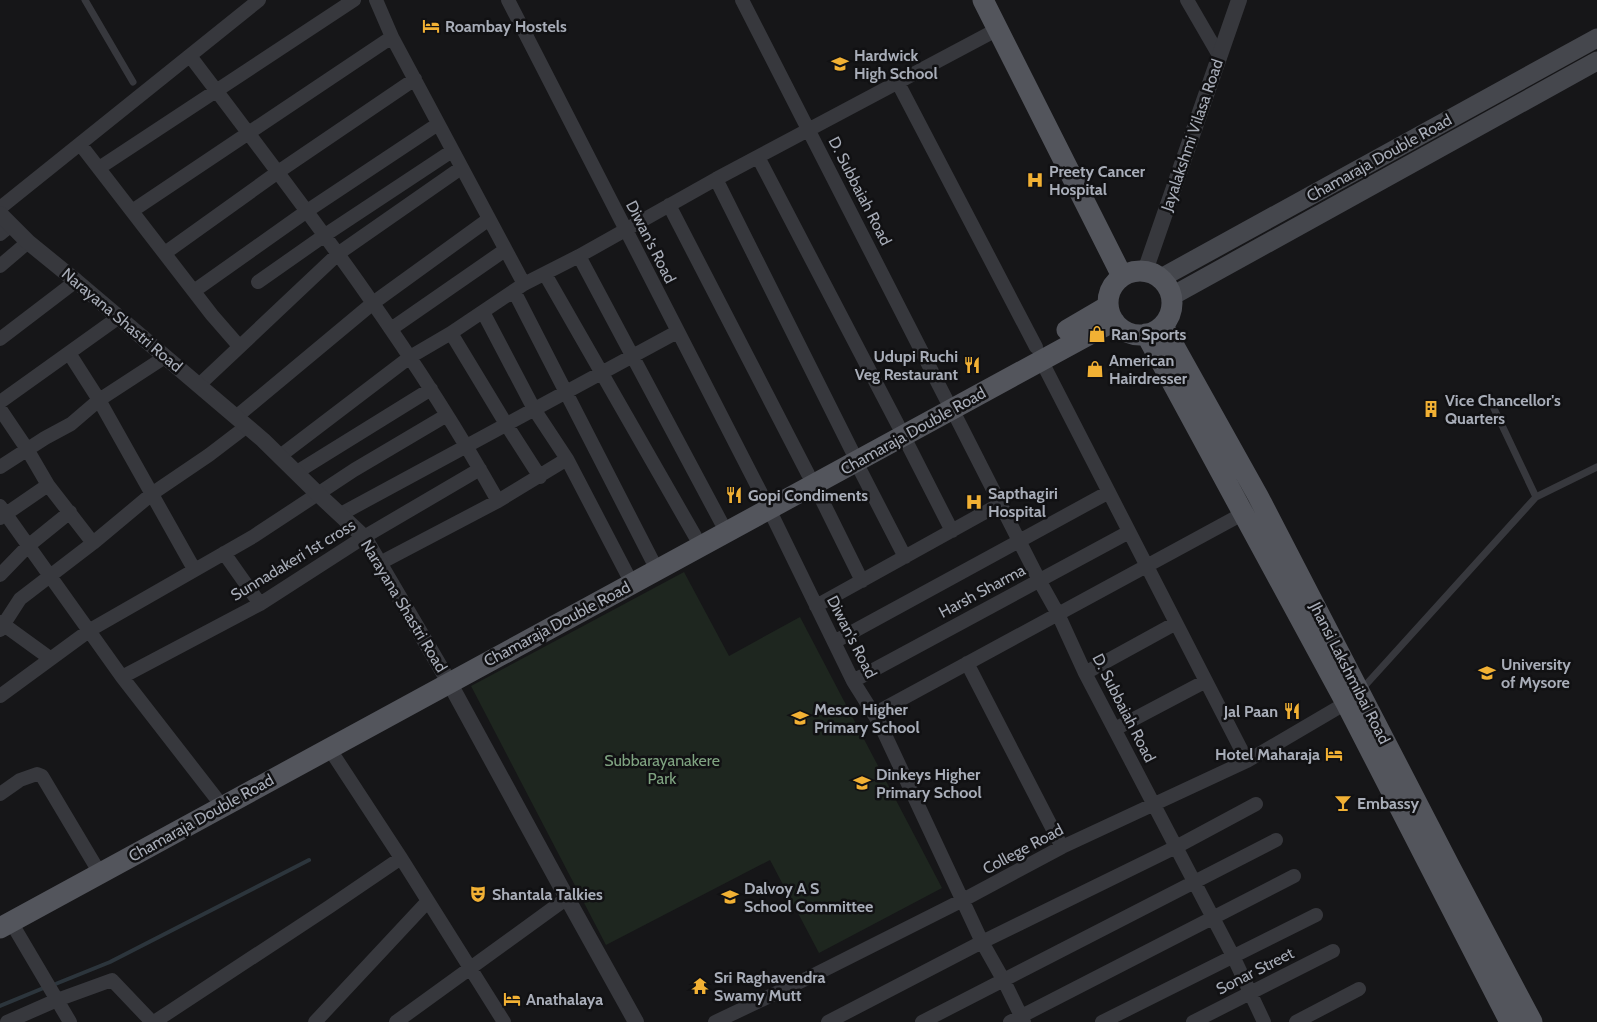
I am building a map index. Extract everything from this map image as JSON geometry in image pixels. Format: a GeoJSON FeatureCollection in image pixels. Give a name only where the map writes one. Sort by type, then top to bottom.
{"type":"FeatureCollection","features":[{"type":"Feature","properties":{"kind":"main road"},"geometry":{"type":"LineString","coordinates":[[983,0],[1122,276]]}},
{"type":"Feature","properties":{"kind":"main road","name":"Chamaraja Double Road"},"geometry":{"type":"LineString","coordinates":[[1153,274],[1597,38]]}},
{"type":"Feature","properties":{"kind":"main road","name":"Chamaraja Double Road"},"geometry":{"type":"LineString","coordinates":[[1172,296],[1597,61]]}},
{"type":"Feature","properties":{"kind":"main road"},"geometry":{"type":"LineString","coordinates":[[1129,272],[1153,274],[1168,286],[1172,296],[1169,318],[1154,330],[1137,335],[1128,333],[1120,328],[1111,314],[1111,289],[1122,276],[1129,272]]}},
{"type":"Feature","properties":{"kind":"main road","name":"Chamaraja Double Road"},"geometry":{"type":"LineString","coordinates":[[4,922],[95,865],[216,798],[446,677],[766,504],[1111,314]]}},
{"type":"Feature","properties":{"kind":"main road","name":"Jhansi Lakshmibai Road"},"geometry":{"type":"LineString","coordinates":[[1154,330],[1244,513],[1450,866],[1532,1022]]}},
{"type":"Feature","properties":{"kind":"main road","name":"Jhansi Lakshmibai Road"},"geometry":{"type":"LineString","coordinates":[[1154,330],[1258,496],[1510,1022]]}},
{"type":"Feature","properties":{"kind":"main road","name":"Chamaraja Double Road"},"geometry":{"type":"LineString","coordinates":[[4,922],[329,748],[446,677],[695,536],[721,522],[766,504]]}},
{"type":"Feature","properties":{"kind":"street"},"geometry":{"type":"LineString","coordinates":[[0,208],[259,0]]}},
{"type":"Feature","properties":{"kind":"street"},"geometry":{"type":"LineString","coordinates":[[99,168],[354,0]]}},
{"type":"Feature","properties":{"kind":"street"},"geometry":{"type":"LineString","coordinates":[[376,0],[392,36],[505,250],[519,288],[566,392],[652,560]]}},
{"type":"Feature","properties":{"kind":"street","name":"Diwan's Road"},"geometry":{"type":"LineString","coordinates":[[508,0],[766,504],[853,681],[874,714],[982,942],[1004,981],[1019,1020]]}},
{"type":"Feature","properties":{"kind":"street","name":"D. Subbaiah Road"},"geometry":{"type":"LineString","coordinates":[[742,0],[1058,614],[1085,672],[1212,919],[1233,956],[1264,1022]]}},
{"type":"Feature","properties":{"kind":"street"},"geometry":{"type":"LineString","coordinates":[[1187,0],[1220,57]]}},
{"type":"Feature","properties":{"kind":"street","name":"Jayalakshmi Vilasa Road"},"geometry":{"type":"LineString","coordinates":[[1153,274],[1239,0]]}},
{"type":"Feature","properties":{"kind":"street"},"geometry":{"type":"LineString","coordinates":[[280,456],[410,357],[451,333],[519,288],[716,179],[998,29]]}},
{"type":"Feature","properties":{"kind":"street"},"geometry":{"type":"LineString","coordinates":[[132,211],[392,36]]}},
{"type":"Feature","properties":{"kind":"street"},"geometry":{"type":"LineString","coordinates":[[190,56],[339,253],[410,357],[498,501]]}},
{"type":"Feature","properties":{"kind":"street"},"geometry":{"type":"LineString","coordinates":[[164,253],[278,172],[415,79]]}},
{"type":"Feature","properties":{"kind":"street"},"geometry":{"type":"LineString","coordinates":[[898,83],[1247,761]]}},
{"type":"Feature","properties":{"kind":"street"},"geometry":{"type":"LineString","coordinates":[[194,291],[307,211],[438,124]]}},
{"type":"Feature","properties":{"kind":"street"},"geometry":{"type":"LineString","coordinates":[[80,144],[239,346]]}},
{"type":"Feature","properties":{"kind":"street"},"geometry":{"type":"LineString","coordinates":[[258,282],[452,151]]}},
{"type":"Feature","properties":{"kind":"street"},"geometry":{"type":"LineString","coordinates":[[758,157],[952,531]]}},
{"type":"Feature","properties":{"kind":"street"},"geometry":{"type":"LineString","coordinates":[[199,384],[339,253],[461,168]]}},
{"type":"Feature","properties":{"kind":"street"},"geometry":{"type":"LineString","coordinates":[[716,179],[905,557]]}},
{"type":"Feature","properties":{"kind":"street"},"geometry":{"type":"LineString","coordinates":[[669,205],[862,581]]}},
{"type":"Feature","properties":{"kind":"street"},"geometry":{"type":"LineString","coordinates":[[51,659],[1,625],[20,599],[153,494],[209,454],[242,421],[373,303],[489,219]]}},
{"type":"Feature","properties":{"kind":"street","name":"Narayana Shastri Road"},"geometry":{"type":"LineString","coordinates":[[4,225],[76,281],[242,421],[364,537],[446,677],[636,1022]]}},
{"type":"Feature","properties":{"kind":"street"},"geometry":{"type":"LineString","coordinates":[[0,266],[28,242]]}},
{"type":"Feature","properties":{"kind":"street"},"geometry":{"type":"LineString","coordinates":[[391,329],[505,250]]}},
{"type":"Feature","properties":{"kind":"street"},"geometry":{"type":"LineString","coordinates":[[579,256],[721,522]]}},
{"type":"Feature","properties":{"kind":"street"},"geometry":{"type":"LineString","coordinates":[[545,274],[695,536]]}},
{"type":"Feature","properties":{"kind":"street"},"geometry":{"type":"LineString","coordinates":[[0,338],[76,281]]}},
{"type":"Feature","properties":{"kind":"street"},"geometry":{"type":"LineString","coordinates":[[483,312],[534,409],[566,459],[627,574]]}},
{"type":"Feature","properties":{"kind":"street"},"geometry":{"type":"LineString","coordinates":[[0,402],[119,318]]}},
{"type":"Feature","properties":{"kind":"street"},"geometry":{"type":"LineString","coordinates":[[341,514],[677,332]]}},
{"type":"Feature","properties":{"kind":"street"},"geometry":{"type":"LineString","coordinates":[[451,333],[540,477]]}},
{"type":"Feature","properties":{"kind":"street"},"geometry":{"type":"LineString","coordinates":[[69,353],[99,400],[194,569]]}},
{"type":"Feature","properties":{"kind":"street"},"geometry":{"type":"LineString","coordinates":[[0,467],[71,424],[99,400],[165,357]]}},
{"type":"Feature","properties":{"kind":"street"},"geometry":{"type":"LineString","coordinates":[[297,472],[430,389]]}},
{"type":"Feature","properties":{"kind":"street"},"geometry":{"type":"LineString","coordinates":[[0,409],[48,485],[93,543]]}},
{"type":"Feature","properties":{"kind":"street"},"geometry":{"type":"LineString","coordinates":[[0,696],[90,630],[224,553],[354,470],[447,415]]}},
{"type":"Feature","properties":{"kind":"street"},"geometry":{"type":"LineString","coordinates":[[380,563],[498,501],[540,477],[566,459]]}},
{"type":"Feature","properties":{"kind":"street","name":"Sunnadakeri 1st cross"},"geometry":{"type":"LineString","coordinates":[[122,677],[260,604],[364,537],[480,469]]}},
{"type":"Feature","properties":{"kind":"street"},"geometry":{"type":"LineString","coordinates":[[48,485],[2,513],[90,630],[122,677],[216,798]]}},
{"type":"Feature","properties":{"kind":"street"},"geometry":{"type":"LineString","coordinates":[[834,642],[1109,492]]}},
{"type":"Feature","properties":{"kind":"street"},"geometry":{"type":"LineString","coordinates":[[816,606],[1000,504]]}},
{"type":"Feature","properties":{"kind":"street"},"geometry":{"type":"LineString","coordinates":[[0,575],[28,546],[70,512]]}},
{"type":"Feature","properties":{"kind":"street"},"geometry":{"type":"LineString","coordinates":[[874,714],[1244,513]]}},
{"type":"Feature","properties":{"kind":"street","name":"Harsh Sharma"},"geometry":{"type":"LineString","coordinates":[[853,681],[1129,532]]}},
{"type":"Feature","properties":{"kind":"street"},"geometry":{"type":"LineString","coordinates":[[224,553],[260,604]]}},
{"type":"Feature","properties":{"kind":"street"},"geometry":{"type":"LineString","coordinates":[[1085,672],[1176,623]]}},
{"type":"Feature","properties":{"kind":"street"},"geometry":{"type":"LineString","coordinates":[[967,663],[1062,847]]}},
{"type":"Feature","properties":{"kind":"street"},"geometry":{"type":"LineString","coordinates":[[1115,729],[1206,681]]}},
{"type":"Feature","properties":{"kind":"street","name":"College Road"},"geometry":{"type":"LineString","coordinates":[[715,1022],[808,978],[963,900],[1062,847],[1247,761],[1353,697]]}},
{"type":"Feature","properties":{"kind":"street"},"geometry":{"type":"LineString","coordinates":[[329,748],[504,1022]]}},
{"type":"Feature","properties":{"kind":"street"},"geometry":{"type":"LineString","coordinates":[[0,794],[20,780],[37,774],[42,776],[95,865]]}},
{"type":"Feature","properties":{"kind":"street"},"geometry":{"type":"LineString","coordinates":[[828,1022],[982,942],[1176,847],[1256,804]]}},
{"type":"Feature","properties":{"kind":"street"},"geometry":{"type":"LineString","coordinates":[[922,1022],[1276,840]]}},
{"type":"Feature","properties":{"kind":"street"},"geometry":{"type":"LineString","coordinates":[[7,1022],[57,1000],[112,980],[153,1022],[329,908],[401,858]]}},
{"type":"Feature","properties":{"kind":"street"},"geometry":{"type":"LineString","coordinates":[[1019,1020],[1294,876]]}},
{"type":"Feature","properties":{"kind":"street"},"geometry":{"type":"LineString","coordinates":[[397,1022],[567,898]]}},
{"type":"Feature","properties":{"kind":"street"},"geometry":{"type":"LineString","coordinates":[[315,1022],[428,901]]}},
{"type":"Feature","properties":{"kind":"street"},"geometry":{"type":"LineString","coordinates":[[1102,1022],[1316,915]]}},
{"type":"Feature","properties":{"kind":"street"},"geometry":{"type":"LineString","coordinates":[[4,922],[70,1022]]}},
{"type":"Feature","properties":{"kind":"street","name":"Sonar Street"},"geometry":{"type":"LineString","coordinates":[[1193,1022],[1333,951]]}},
{"type":"Feature","properties":{"kind":"street"},"geometry":{"type":"LineString","coordinates":[[1296,1022],[1358,989]]}},
{"type":"Feature","properties":{"kind":"lane"},"geometry":{"type":"LineString","coordinates":[[85,0],[133,82]]}},
{"type":"Feature","properties":{"kind":"lane"},"geometry":{"type":"LineString","coordinates":[[1489,398],[1536,497]]}},
{"type":"Feature","properties":{"kind":"lane"},"geometry":{"type":"LineString","coordinates":[[1353,697],[1536,497],[1597,467]]}},
{"type":"Feature","properties":{"kind":"green space","name":"Subbarayanakere Park"},"geometry":{"type":"Polygon","coordinates":[[[684,572],[729,656],[800,617],[942,888],[819,953],[770,860],[606,945],[471,686],[684,572]]]}},
{"type":"Feature","properties":{"kind":"waterway"},"geometry":{"type":"LineString","coordinates":[[53,985],[110,962],[309,860]]}},
{"type":"Feature","properties":{"kind":"waterway"},"geometry":{"type":"LineString","coordinates":[[0,1006],[46,987]]}},
{"type":"Feature","properties":{"kind":"place","name":"Roambay Hostels"},"geometry":{"type":"Point","coordinates":[431,26]}},
{"type":"Feature","properties":{"kind":"place","name":"Hardwick High School"},"geometry":{"type":"Point","coordinates":[840,64]}},
{"type":"Feature","properties":{"kind":"place","name":"Preety Cancer Hospital"},"geometry":{"type":"Point","coordinates":[1035,180]}},
{"type":"Feature","properties":{"kind":"place","name":"Ran Sports"},"geometry":{"type":"Point","coordinates":[1097,334]}},
{"type":"Feature","properties":{"kind":"place","name":"Udupi Ruchi Veg Restaurant"},"geometry":{"type":"Point","coordinates":[972,365]}},
{"type":"Feature","properties":{"kind":"place","name":"American Hairdresser"},"geometry":{"type":"Point","coordinates":[1095,369]}},
{"type":"Feature","properties":{"kind":"place","name":"Vice Chancellor's Quarters"},"geometry":{"type":"Point","coordinates":[1431,409]}},
{"type":"Feature","properties":{"kind":"place","name":"Gopi Condiments"},"geometry":{"type":"Point","coordinates":[734,495]}},
{"type":"Feature","properties":{"kind":"place","name":"Sapthagiri Hospital"},"geometry":{"type":"Point","coordinates":[974,502]}},
{"type":"Feature","properties":{"kind":"place","name":"University of Mysore"},"geometry":{"type":"Point","coordinates":[1487,673]}},
{"type":"Feature","properties":{"kind":"place","name":"Jal Paan"},"geometry":{"type":"Point","coordinates":[1292,711]}},
{"type":"Feature","properties":{"kind":"place","name":"Mesco Higher Primary School"},"geometry":{"type":"Point","coordinates":[800,718]}},
{"type":"Feature","properties":{"kind":"place","name":"Hotel Maharaja"},"geometry":{"type":"Point","coordinates":[1334,754]}},
{"type":"Feature","properties":{"kind":"place","name":"Dinkeys Higher Primary School"},"geometry":{"type":"Point","coordinates":[862,783]}},
{"type":"Feature","properties":{"kind":"place","name":"Embassy"},"geometry":{"type":"Point","coordinates":[1343,803]}},
{"type":"Feature","properties":{"kind":"place","name":"Shantala Talkies"},"geometry":{"type":"Point","coordinates":[478,894]}},
{"type":"Feature","properties":{"kind":"place","name":"Dalvoy A S School Committee"},"geometry":{"type":"Point","coordinates":[730,897]}},
{"type":"Feature","properties":{"kind":"place","name":"Sri Raghavendra Swamy Mutt"},"geometry":{"type":"Point","coordinates":[700,986]}},
{"type":"Feature","properties":{"kind":"place","name":"Anathalaya"},"geometry":{"type":"Point","coordinates":[512,999]}}]}
